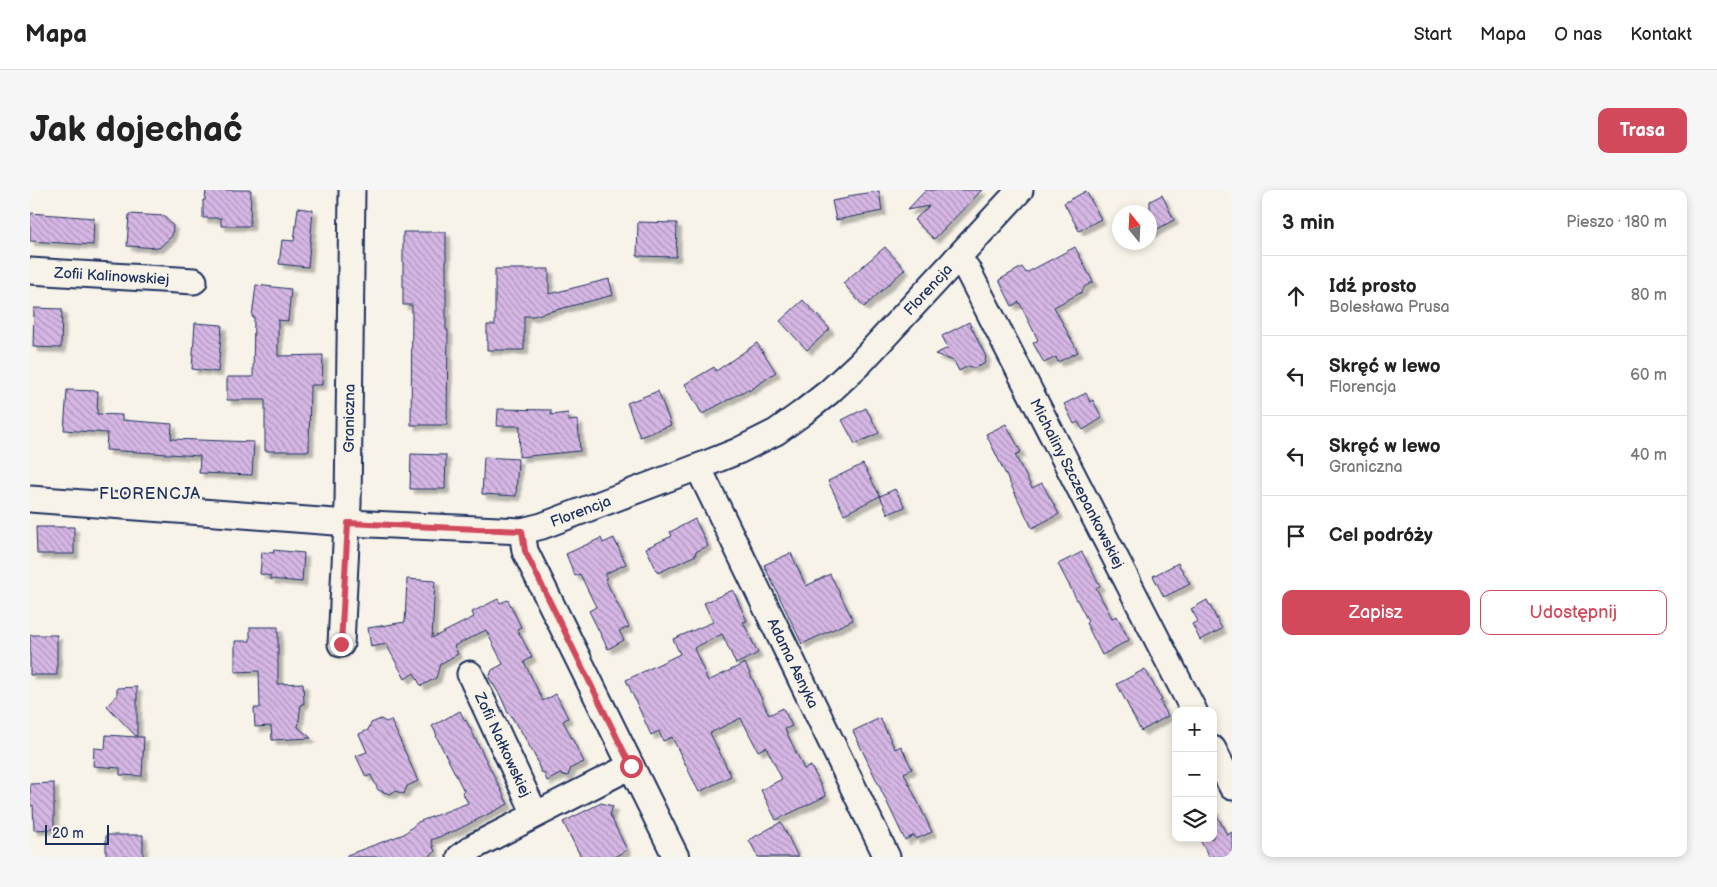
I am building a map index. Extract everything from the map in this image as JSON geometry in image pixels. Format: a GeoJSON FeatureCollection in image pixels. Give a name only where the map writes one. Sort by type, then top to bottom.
{"type":"FeatureCollection","features":[{"type":"Feature","properties":{"kind":"street","name":"Graniczna"},"geometry":{"type":"LineString","coordinates":[[341,644],[348,523],[352,190]]}},
{"type":"Feature","properties":{"kind":"street","name":"Florencja"},"geometry":{"type":"LineString","coordinates":[[30,499],[348,523],[522,531],[542,526],[738,451],[776,432],[829,392],[861,362],[1020,190]]}},
{"type":"Feature","properties":{"kind":"street","name":"Michaliny Szczepankowskiej"},"geometry":{"type":"LineString","coordinates":[[957,258],[972,278],[1192,707]]}},
{"type":"Feature","properties":{"kind":"street","name":"Zofii Kalinowskiej"},"geometry":{"type":"LineString","coordinates":[[30,271],[194,281]]}},
{"type":"Feature","properties":{"kind":"street","name":"Adama Asnyka"},"geometry":{"type":"LineString","coordinates":[[698,467],[887,857]]}},
{"type":"Feature","properties":{"kind":"street"},"geometry":{"type":"LineString","coordinates":[[522,531],[525,551],[676,857]]}},
{"type":"Feature","properties":{"kind":"street","name":"Zofii Nałkowskiej"},"geometry":{"type":"LineString","coordinates":[[470,674],[535,814]]}},
{"type":"Feature","properties":{"kind":"street"},"geometry":{"type":"LineString","coordinates":[[1214,752],[1232,787]]}},
{"type":"Feature","properties":{"kind":"street","name":"Zofii Nałkowskiej"},"geometry":{"type":"LineString","coordinates":[[460,857],[475,846],[535,814],[631,766]]}},
{"type":"Feature","properties":{"kind":"building"},"geometry":{"type":"Polygon","coordinates":[[[206,190],[251,190],[250,226],[221,226],[221,218],[203,218],[203,200],[205,200],[206,190]]]}},
{"type":"Feature","properties":{"kind":"building"},"geometry":{"type":"Polygon","coordinates":[[[926,190],[982,190],[934,239],[914,220],[929,206],[907,210],[926,190]]]}},
{"type":"Feature","properties":{"kind":"building"},"geometry":{"type":"Polygon","coordinates":[[[879,191],[882,211],[836,220],[832,201],[848,198],[848,196],[879,191]]]}},
{"type":"Feature","properties":{"kind":"building"},"geometry":{"type":"Polygon","coordinates":[[[1086,191],[1101,219],[1079,231],[1064,203],[1086,191]]]}},
{"type":"Feature","properties":{"kind":"building"},"geometry":{"type":"Polygon","coordinates":[[[1162,195],[1174,220],[1157,229],[1157,205],[1150,205],[1150,201],[1162,195]]]}},
{"type":"Feature","properties":{"kind":"building"},"geometry":{"type":"Polygon","coordinates":[[[298,208],[313,210],[308,267],[279,264],[282,240],[294,241],[298,208]]]}},
{"type":"Feature","properties":{"kind":"building"},"geometry":{"type":"Polygon","coordinates":[[[30,213],[94,218],[93,245],[30,241],[30,213]]]}},
{"type":"Feature","properties":{"kind":"building"},"geometry":{"type":"Polygon","coordinates":[[[129,214],[164,216],[173,226],[172,236],[159,248],[127,246],[129,214]]]}},
{"type":"Feature","properties":{"kind":"building"},"geometry":{"type":"Polygon","coordinates":[[[638,222],[677,223],[676,257],[637,256],[638,222]]]}},
{"type":"Feature","properties":{"kind":"building"},"geometry":{"type":"Polygon","coordinates":[[[403,232],[446,232],[447,425],[411,425],[412,305],[403,305],[403,232]]]}},
{"type":"Feature","properties":{"kind":"building"},"geometry":{"type":"Polygon","coordinates":[[[885,247],[905,269],[864,307],[843,283],[885,247]]]}},
{"type":"Feature","properties":{"kind":"building"},"geometry":{"type":"Polygon","coordinates":[[[1075,247],[1093,282],[1084,287],[1082,292],[1054,307],[1078,352],[1058,362],[1056,357],[1044,363],[1033,343],[1038,340],[1019,302],[1012,306],[999,280],[1022,267],[1026,273],[1075,247]]]}},
{"type":"Feature","properties":{"kind":"building"},"geometry":{"type":"Polygon","coordinates":[[[495,269],[549,269],[549,294],[609,279],[613,295],[533,316],[524,316],[524,350],[487,350],[487,325],[495,325],[495,269]]]}},
{"type":"Feature","properties":{"kind":"building"},"geometry":{"type":"Polygon","coordinates":[[[256,285],[291,289],[288,321],[278,320],[278,356],[323,355],[322,385],[310,385],[309,451],[265,451],[265,400],[227,400],[227,377],[253,377],[254,317],[252,317],[256,285]]]}},
{"type":"Feature","properties":{"kind":"building"},"geometry":{"type":"Polygon","coordinates":[[[803,300],[830,329],[807,350],[780,321],[803,300]]]}},
{"type":"Feature","properties":{"kind":"building"},"geometry":{"type":"Polygon","coordinates":[[[34,308],[62,309],[61,348],[33,347],[34,308]]]}},
{"type":"Feature","properties":{"kind":"building"},"geometry":{"type":"Polygon","coordinates":[[[969,322],[986,357],[984,364],[974,368],[968,366],[959,371],[954,361],[935,354],[948,348],[942,336],[969,322]]]}},
{"type":"Feature","properties":{"kind":"building"},"geometry":{"type":"Polygon","coordinates":[[[195,323],[222,325],[218,372],[192,369],[195,323]]]}},
{"type":"Feature","properties":{"kind":"building"},"geometry":{"type":"Polygon","coordinates":[[[757,343],[776,372],[749,391],[748,389],[702,414],[685,384],[714,367],[716,371],[757,343]]]}},
{"type":"Feature","properties":{"kind":"building"},"geometry":{"type":"Polygon","coordinates":[[[67,390],[98,391],[97,414],[122,415],[122,420],[172,424],[171,439],[254,442],[252,475],[199,473],[200,456],[106,450],[107,433],[64,430],[67,390]]]}},
{"type":"Feature","properties":{"kind":"building"},"geometry":{"type":"Polygon","coordinates":[[[658,391],[671,425],[640,437],[627,403],[658,391]]]}},
{"type":"Feature","properties":{"kind":"building"},"geometry":{"type":"Polygon","coordinates":[[[1086,393],[1090,402],[1093,400],[1102,418],[1083,430],[1078,422],[1074,424],[1064,404],[1086,393]]]}},
{"type":"Feature","properties":{"kind":"building"},"geometry":{"type":"Polygon","coordinates":[[[866,408],[879,433],[855,444],[842,420],[866,408]]]}},
{"type":"Feature","properties":{"kind":"building"},"geometry":{"type":"Polygon","coordinates":[[[498,409],[551,410],[551,415],[568,413],[569,421],[578,420],[580,451],[519,457],[520,426],[497,426],[498,409]]]}},
{"type":"Feature","properties":{"kind":"building"},"geometry":{"type":"Polygon","coordinates":[[[1006,424],[1021,452],[1015,455],[1032,488],[1042,483],[1059,514],[1032,528],[986,434],[1006,424]]]}},
{"type":"Feature","properties":{"kind":"building"},"geometry":{"type":"Polygon","coordinates":[[[411,454],[446,455],[445,489],[410,489],[411,454]]]}},
{"type":"Feature","properties":{"kind":"building"},"geometry":{"type":"Polygon","coordinates":[[[484,457],[518,459],[516,496],[482,494],[484,457]]]}},
{"type":"Feature","properties":{"kind":"building"},"geometry":{"type":"Polygon","coordinates":[[[863,464],[880,496],[844,514],[828,481],[863,464]]]}},
{"type":"Feature","properties":{"kind":"building"},"geometry":{"type":"Polygon","coordinates":[[[895,489],[905,507],[888,514],[880,496],[895,489]]]}},
{"type":"Feature","properties":{"kind":"building"},"geometry":{"type":"Polygon","coordinates":[[[695,519],[708,546],[695,552],[696,555],[658,573],[646,548],[672,536],[670,532],[695,519]]]}},
{"type":"Feature","properties":{"kind":"building"},"geometry":{"type":"Polygon","coordinates":[[[36,527],[74,527],[74,554],[37,554],[36,527]]]}},
{"type":"Feature","properties":{"kind":"building"},"geometry":{"type":"Polygon","coordinates":[[[601,538],[603,543],[614,538],[626,564],[605,574],[607,578],[605,579],[629,627],[619,631],[624,640],[608,649],[589,611],[596,607],[580,574],[575,576],[566,554],[601,538]]]}},
{"type":"Feature","properties":{"kind":"building"},"geometry":{"type":"Polygon","coordinates":[[[273,550],[304,553],[302,582],[270,579],[271,576],[260,574],[262,552],[274,553],[273,550]]]}},
{"type":"Feature","properties":{"kind":"building"},"geometry":{"type":"Polygon","coordinates":[[[1082,552],[1100,586],[1096,588],[1112,618],[1117,616],[1129,640],[1102,655],[1086,623],[1088,621],[1058,564],[1082,552]]]}},
{"type":"Feature","properties":{"kind":"building"},"geometry":{"type":"Polygon","coordinates":[[[791,553],[806,586],[830,574],[853,620],[802,644],[764,565],[791,553]]]}},
{"type":"Feature","properties":{"kind":"building"},"geometry":{"type":"Polygon","coordinates":[[[1178,563],[1190,584],[1164,597],[1153,576],[1178,563]]]}},
{"type":"Feature","properties":{"kind":"building"},"geometry":{"type":"Polygon","coordinates":[[[407,579],[435,581],[432,638],[474,617],[472,612],[498,599],[500,603],[508,600],[521,627],[517,629],[532,657],[524,662],[543,701],[556,694],[568,718],[563,721],[584,762],[571,768],[568,776],[560,774],[547,781],[519,727],[508,713],[500,695],[489,678],[492,670],[503,664],[486,630],[454,646],[458,654],[440,664],[436,678],[421,686],[414,673],[405,679],[386,644],[371,647],[368,628],[405,622],[407,579]]]}},
{"type":"Feature","properties":{"kind":"building"},"geometry":{"type":"Polygon","coordinates":[[[733,590],[747,621],[743,622],[758,653],[736,664],[722,634],[694,648],[708,681],[745,663],[769,715],[783,708],[792,726],[785,729],[804,769],[811,766],[826,796],[776,820],[761,790],[782,779],[766,747],[758,751],[741,718],[710,733],[731,776],[699,792],[672,737],[663,741],[659,731],[651,735],[626,680],[680,654],[673,639],[713,622],[704,603],[733,590]]]}},
{"type":"Feature","properties":{"kind":"building"},"geometry":{"type":"Polygon","coordinates":[[[1207,600],[1222,629],[1200,640],[1192,624],[1198,621],[1191,609],[1207,600]]]}},
{"type":"Feature","properties":{"kind":"building"},"geometry":{"type":"Polygon","coordinates":[[[250,627],[278,627],[278,684],[303,683],[304,704],[301,704],[298,727],[311,738],[272,740],[271,726],[255,727],[254,708],[260,708],[259,671],[235,672],[235,641],[250,641],[250,627]]]}},
{"type":"Feature","properties":{"kind":"building"},"geometry":{"type":"Polygon","coordinates":[[[30,635],[57,635],[57,675],[30,675],[30,635]]]}},
{"type":"Feature","properties":{"kind":"building"},"geometry":{"type":"Polygon","coordinates":[[[1145,669],[1162,700],[1160,701],[1168,716],[1141,731],[1117,684],[1145,669]]]}},
{"type":"Feature","properties":{"kind":"building"},"geometry":{"type":"Polygon","coordinates":[[[137,687],[137,737],[107,706],[117,695],[117,688],[137,687]]]}},
{"type":"Feature","properties":{"kind":"building"},"geometry":{"type":"Polygon","coordinates":[[[460,711],[508,804],[457,830],[431,840],[435,852],[428,857],[347,857],[347,855],[404,834],[418,822],[468,803],[432,726],[460,711]]]}},
{"type":"Feature","properties":{"kind":"building"},"geometry":{"type":"Polygon","coordinates":[[[880,718],[895,749],[901,746],[912,769],[904,773],[932,832],[916,839],[914,835],[905,840],[853,731],[880,718]]]}},
{"type":"Feature","properties":{"kind":"building"},"geometry":{"type":"Polygon","coordinates":[[[381,719],[386,722],[391,720],[418,781],[407,786],[404,794],[395,791],[390,794],[378,790],[371,775],[366,777],[356,756],[367,752],[359,734],[368,730],[371,723],[381,719]]]}},
{"type":"Feature","properties":{"kind":"building"},"geometry":{"type":"Polygon","coordinates":[[[106,735],[144,737],[142,776],[120,775],[120,768],[93,766],[94,748],[105,749],[106,735]]]}},
{"type":"Feature","properties":{"kind":"building"},"geometry":{"type":"Polygon","coordinates":[[[54,783],[54,829],[34,830],[33,805],[30,806],[30,784],[54,783]]]}},
{"type":"Feature","properties":{"kind":"building"},"geometry":{"type":"Polygon","coordinates":[[[601,803],[613,806],[610,815],[627,850],[614,857],[581,857],[563,822],[601,803]]]}},
{"type":"Feature","properties":{"kind":"building"},"geometry":{"type":"Polygon","coordinates":[[[1217,816],[1227,835],[1232,832],[1232,857],[1209,857],[1201,842],[1217,842],[1217,816]]]}},
{"type":"Feature","properties":{"kind":"building"},"geometry":{"type":"Polygon","coordinates":[[[781,822],[798,857],[758,857],[749,840],[781,822]]]}},
{"type":"Feature","properties":{"kind":"building"},"geometry":{"type":"Polygon","coordinates":[[[106,835],[143,835],[143,857],[106,857],[106,835]]]}},
{"type":"Feature","properties":{"kind":"district","name":"FLORENCJA"},"geometry":{"type":"Point","coordinates":[150,494]}},
{"type":"Feature","properties":{"kind":"route"},"geometry":{"type":"LineString","coordinates":[[341,644],[348,523],[522,531],[525,551],[631,766]]}}]}
